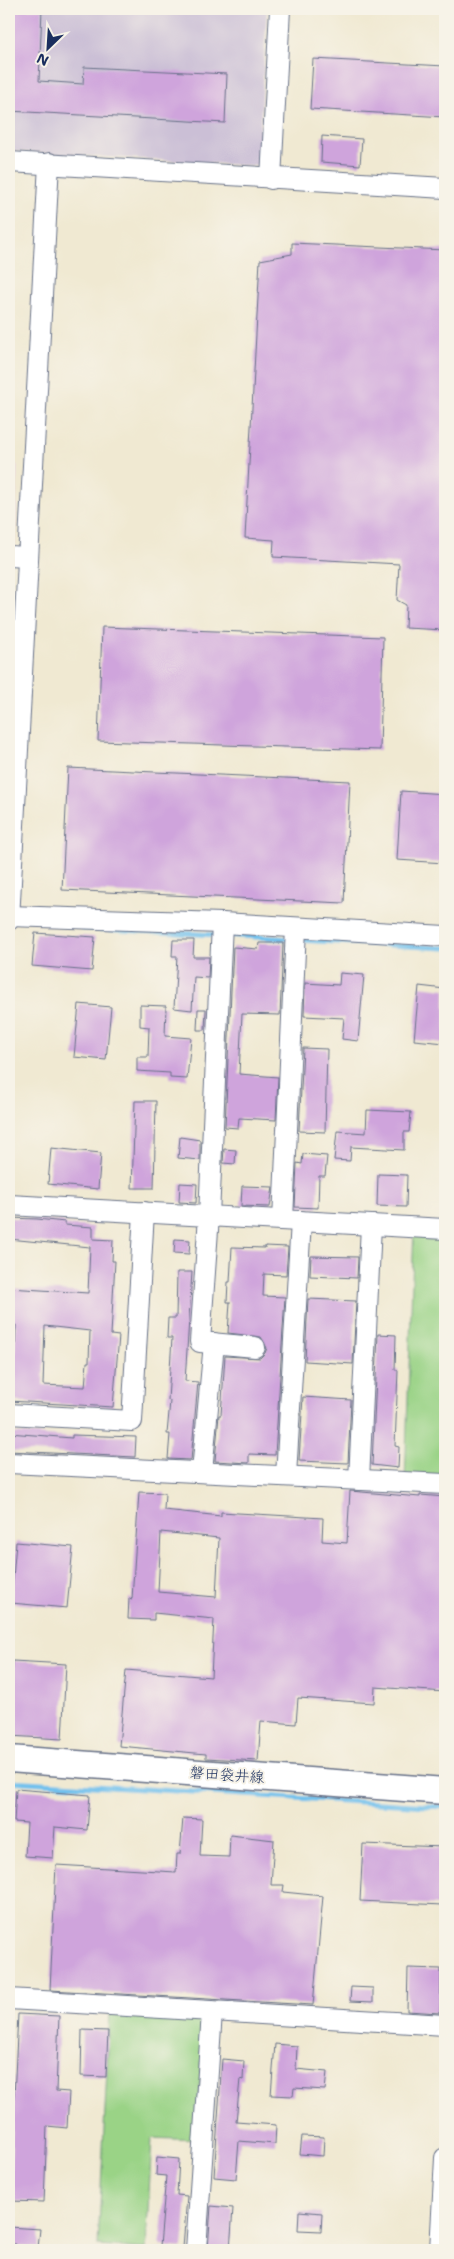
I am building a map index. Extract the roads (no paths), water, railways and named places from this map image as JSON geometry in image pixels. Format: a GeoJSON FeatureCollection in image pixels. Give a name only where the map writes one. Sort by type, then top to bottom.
{"type":"FeatureCollection","features":[{"type":"Feature","properties":{"kind":"main road","name":"磐田袋井線"},"geometry":{"type":"LineString","coordinates":[[9,1759],[445,1791]]}},
{"type":"Feature","properties":{"kind":"street"},"geometry":{"type":"LineString","coordinates":[[271,179],[280,9]]}},
{"type":"Feature","properties":{"kind":"street"},"geometry":{"type":"LineString","coordinates":[[9,162],[445,188]]}},
{"type":"Feature","properties":{"kind":"street"},"geometry":{"type":"LineString","coordinates":[[9,920],[19,556],[49,163]]}},
{"type":"Feature","properties":{"kind":"street"},"geometry":{"type":"LineString","coordinates":[[9,916],[295,937],[445,936]]}},
{"type":"Feature","properties":{"kind":"street"},"geometry":{"type":"LineString","coordinates":[[222,932],[209,1216],[200,1342],[255,1347]]}},
{"type":"Feature","properties":{"kind":"street"},"geometry":{"type":"LineString","coordinates":[[286,1476],[292,1220],[295,937]]}},
{"type":"Feature","properties":{"kind":"street"},"geometry":{"type":"LineString","coordinates":[[9,1205],[445,1229]]}},
{"type":"Feature","properties":{"kind":"street"},"geometry":{"type":"LineString","coordinates":[[9,1414],[132,1421],[144,1212]]}},
{"type":"Feature","properties":{"kind":"street"},"geometry":{"type":"LineString","coordinates":[[359,1480],[371,1225]]}},
{"type":"Feature","properties":{"kind":"street"},"geometry":{"type":"LineString","coordinates":[[202,1472],[214,1343]]}},
{"type":"Feature","properties":{"kind":"street"},"geometry":{"type":"LineString","coordinates":[[9,1463],[445,1484]]}},
{"type":"Feature","properties":{"kind":"street"},"geometry":{"type":"LineString","coordinates":[[9,1999],[445,2025]]}},
{"type":"Feature","properties":{"kind":"street"},"geometry":{"type":"LineString","coordinates":[[196,2250],[212,2012]]}},
{"type":"Feature","properties":{"kind":"street"},"geometry":{"type":"LineString","coordinates":[[440,2250],[445,2158]]}},
{"type":"Feature","properties":{"kind":"waterway"},"geometry":{"type":"LineString","coordinates":[[83,928],[217,935]]}},
{"type":"Feature","properties":{"kind":"waterway"},"geometry":{"type":"LineString","coordinates":[[225,935],[292,939]]}},
{"type":"Feature","properties":{"kind":"waterway"},"geometry":{"type":"LineString","coordinates":[[300,940],[445,948]]}},
{"type":"Feature","properties":{"kind":"waterway"},"geometry":{"type":"LineString","coordinates":[[9,1781],[445,1807]]}}]}
